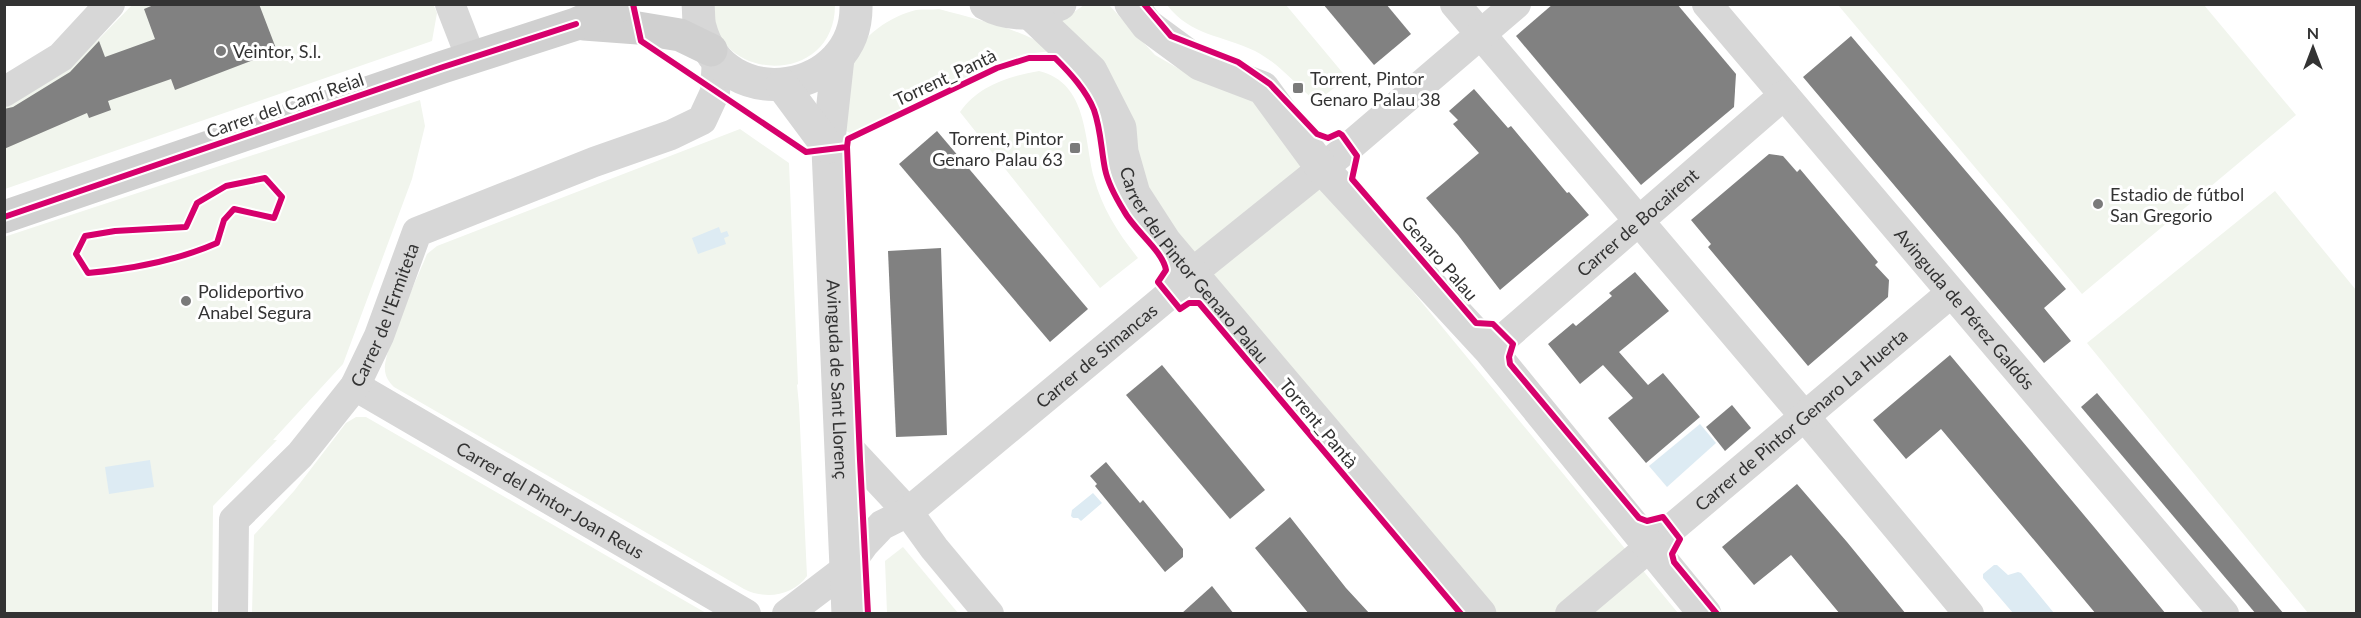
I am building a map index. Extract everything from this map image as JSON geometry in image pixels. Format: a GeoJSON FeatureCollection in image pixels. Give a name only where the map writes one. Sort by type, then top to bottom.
{"type":"FeatureCollection","features":[{"type":"Feature","properties":{"kind":"main road","name":"Carrer del Camí Reial"},"geometry":{"type":"LineString","coordinates":[[4,217],[576,24],[622,4]]}},
{"type":"Feature","properties":{"kind":"main road","name":"Carrer del Camí Reial"},"geometry":{"type":"LineString","coordinates":[[576,24],[638,28],[680,35],[714,55]]}},
{"type":"Feature","properties":{"kind":"street"},"geometry":{"type":"LineString","coordinates":[[4,92],[61,57],[110,4]]}},
{"type":"Feature","properties":{"kind":"street"},"geometry":{"type":"LineString","coordinates":[[450,4],[471,58]]}},
{"type":"Feature","properties":{"kind":"street"},"geometry":{"type":"LineString","coordinates":[[698,4],[700,28],[714,55],[731,71],[747,80],[764,85],[782,86],[803,81],[822,72],[838,58],[851,38],[865,8]]}},
{"type":"Feature","properties":{"kind":"street"},"geometry":{"type":"LineString","coordinates":[[986,4],[1010,13],[1045,9]]}},
{"type":"Feature","properties":{"kind":"street"},"geometry":{"type":"LineString","coordinates":[[1131,4],[1147,25],[1200,64],[1263,88],[1321,167],[1490,350],[1705,614]]}},
{"type":"Feature","properties":{"kind":"street"},"geometry":{"type":"LineString","coordinates":[[1455,4],[1969,614]]}},
{"type":"Feature","properties":{"kind":"street","name":"Carrer de Simancas"},"geometry":{"type":"LineString","coordinates":[[787,614],[846,569],[864,544],[882,525],[908,512],[1169,295],[1192,273],[1321,167],[1350,146],[1516,4]]}},
{"type":"Feature","properties":{"kind":"street","name":"Avinguda de Pérez Galdós"},"geometry":{"type":"LineString","coordinates":[[1707,4],[2224,614]]}},
{"type":"Feature","properties":{"kind":"street","name":"Carrer del Pintor Genaro Palau"},"geometry":{"type":"LineString","coordinates":[[1045,9],[1091,71],[1120,128],[1122,152],[1134,194],[1166,242],[1479,614]]}},
{"type":"Feature","properties":{"kind":"street","name":"Carrer de l'Ermiteta"},"geometry":{"type":"LineString","coordinates":[[233,614],[234,520],[300,455],[355,386],[379,336],[417,232],[594,162],[671,135],[702,120],[715,92],[714,55]]}},
{"type":"Feature","properties":{"kind":"street","name":"Avinguda de Sant Llorenç"},"geometry":{"type":"LineString","coordinates":[[838,58],[828,147],[848,614]]}},
{"type":"Feature","properties":{"kind":"street"},"geometry":{"type":"LineString","coordinates":[[782,86],[828,147]]}},
{"type":"Feature","properties":{"kind":"street","name":"Carrer de Bocairent"},"geometry":{"type":"LineString","coordinates":[[1490,350],[1784,95]]}},
{"type":"Feature","properties":{"kind":"street","name":"Carrer de Pintor Genaro La Huerta"},"geometry":{"type":"LineString","coordinates":[[1570,614],[1951,293]]}},
{"type":"Feature","properties":{"kind":"street","name":"Carrer del Pintor Joan Reus"},"geometry":{"type":"LineString","coordinates":[[355,386],[746,614]]}},
{"type":"Feature","properties":{"kind":"street"},"geometry":{"type":"LineString","coordinates":[[840,439],[908,512],[934,548],[989,614]]}},
{"type":"Feature","properties":{"kind":"shaded area"},"geometry":{"type":"Polygon","coordinates":[[[433,4],[437,13],[432,41],[5,189],[4,101],[57,71],[99,39],[132,5],[433,4]]]}},
{"type":"Feature","properties":{"kind":"shaded area"},"geometry":{"type":"Polygon","coordinates":[[[712,5],[835,5],[830,32],[816,51],[796,62],[774,66],[751,62],[731,50],[717,31],[712,5]]]}},
{"type":"Feature","properties":{"kind":"shaded area"},"geometry":{"type":"Polygon","coordinates":[[[1084,5],[1109,5],[1155,55],[1188,74],[1255,100],[1678,613],[1495,613],[1164,217],[1060,22],[1084,5]]]}},
{"type":"Feature","properties":{"kind":"shaded area"},"geometry":{"type":"Polygon","coordinates":[[[1167,5],[1286,5],[1347,78],[1316,102],[1264,56],[1197,29],[1176,15],[1167,5]]]}},
{"type":"Feature","properties":{"kind":"shaded area","name":"Estadio de fútbol San Gregorio"},"geometry":{"type":"Polygon","coordinates":[[[1838,5],[2204,5],[2296,115],[2082,294],[1838,5]]]}},
{"type":"Feature","properties":{"kind":"shaded area"},"geometry":{"type":"Polygon","coordinates":[[[939,9],[1027,36],[1053,51],[1025,54],[1003,62],[852,134],[844,130],[853,61],[862,44],[878,28],[897,17],[916,10],[939,9]]]}},
{"type":"Feature","properties":{"kind":"shaded area"},"geometry":{"type":"Polygon","coordinates":[[[1039,71],[1055,77],[1067,87],[1075,100],[1081,114],[1094,178],[1101,200],[1117,230],[1138,258],[1100,288],[960,112],[967,103],[985,89],[1006,79],[1039,71]]]}},
{"type":"Feature","properties":{"kind":"shaded area","name":"Polideportivo Anabel Segura"},"geometry":{"type":"Polygon","coordinates":[[[420,100],[425,126],[412,179],[343,364],[273,440],[277,440],[213,506],[212,613],[5,613],[4,237],[420,100]]]}},
{"type":"Feature","properties":{"kind":"shaded area"},"geometry":{"type":"Polygon","coordinates":[[[740,129],[789,163],[807,576],[801,583],[786,592],[769,595],[744,589],[394,387],[385,371],[389,347],[402,313],[427,254],[437,246],[740,129]]]}},
{"type":"Feature","properties":{"kind":"shaded area"},"geometry":{"type":"Polygon","coordinates":[[[2275,191],[2356,290],[2356,613],[2308,613],[2087,343],[2275,191]]]}},
{"type":"Feature","properties":{"kind":"shaded area"},"geometry":{"type":"Polygon","coordinates":[[[719,227],[721,233],[727,231],[729,236],[724,238],[726,244],[698,254],[692,238],[719,227]]]}},
{"type":"Feature","properties":{"kind":"shaded area"},"geometry":{"type":"Polygon","coordinates":[[[356,417],[366,417],[706,613],[252,613],[254,535],[294,491],[346,423],[356,417]]]}},
{"type":"Feature","properties":{"kind":"shaded area"},"geometry":{"type":"Polygon","coordinates":[[[1700,424],[1716,443],[1667,487],[1649,466],[1700,424]]]}},
{"type":"Feature","properties":{"kind":"shaded area"},"geometry":{"type":"Polygon","coordinates":[[[150,460],[154,487],[109,494],[105,467],[150,460]]]}},
{"type":"Feature","properties":{"kind":"shaded area"},"geometry":{"type":"Polygon","coordinates":[[[1093,493],[1102,503],[1081,521],[1073,518],[1072,510],[1093,493]]]}},
{"type":"Feature","properties":{"kind":"shaded area"},"geometry":{"type":"Polygon","coordinates":[[[903,547],[958,613],[887,613],[885,561],[903,547]]]}},
{"type":"Feature","properties":{"kind":"shaded area"},"geometry":{"type":"Polygon","coordinates":[[[1994,565],[2008,575],[2021,573],[2054,613],[2013,613],[1983,578],[1983,574],[1994,565]]]}},
{"type":"Feature","properties":{"kind":"building"},"geometry":{"type":"Polygon","coordinates":[[[156,4],[259,4],[277,51],[175,90],[171,79],[108,101],[111,110],[89,118],[87,113],[4,149],[4,109],[13,107],[70,72],[99,41],[105,57],[155,39],[144,9],[156,4]]]}},
{"type":"Feature","properties":{"kind":"building"},"geometry":{"type":"Polygon","coordinates":[[[1323,4],[1386,4],[1411,34],[1374,65],[1323,4]]]}},
{"type":"Feature","properties":{"kind":"building"},"geometry":{"type":"Polygon","coordinates":[[[1553,4],[1677,4],[1736,74],[1734,107],[1641,185],[1516,36],[1553,4]]]}},
{"type":"Feature","properties":{"kind":"building"},"geometry":{"type":"Polygon","coordinates":[[[1851,36],[2066,289],[2044,308],[2071,341],[2044,363],[1803,77],[1851,36]]]}},
{"type":"Feature","properties":{"kind":"building"},"geometry":{"type":"Polygon","coordinates":[[[1474,89],[1508,128],[1511,126],[1567,193],[1569,192],[1589,215],[1500,290],[1426,198],[1479,153],[1453,124],[1458,120],[1449,111],[1474,89]]]}},
{"type":"Feature","properties":{"kind":"building"},"geometry":{"type":"Polygon","coordinates":[[[937,131],[1088,309],[1050,342],[899,164],[937,131]]]}},
{"type":"Feature","properties":{"kind":"building"},"geometry":{"type":"Polygon","coordinates":[[[1769,154],[1783,156],[1797,172],[1800,169],[1878,262],[1875,265],[1889,280],[1888,297],[1808,366],[1708,247],[1711,244],[1691,220],[1769,154]]]}},
{"type":"Feature","properties":{"kind":"building"},"geometry":{"type":"Polygon","coordinates":[[[941,248],[947,435],[896,437],[888,251],[941,248]]]}},
{"type":"Feature","properties":{"kind":"building"},"geometry":{"type":"Polygon","coordinates":[[[1635,272],[1669,311],[1619,352],[1648,385],[1663,373],[1700,417],[1646,463],[1608,418],[1633,398],[1603,365],[1580,384],[1548,344],[1573,323],[1576,326],[1612,296],[1609,293],[1635,272]]]}},
{"type":"Feature","properties":{"kind":"building"},"geometry":{"type":"Polygon","coordinates":[[[1950,355],[2166,614],[2096,614],[1941,429],[1906,459],[1873,420],[1950,355]]]}},
{"type":"Feature","properties":{"kind":"building"},"geometry":{"type":"Polygon","coordinates":[[[1162,365],[1265,490],[1230,519],[1126,395],[1162,365]]]}},
{"type":"Feature","properties":{"kind":"building"},"geometry":{"type":"Polygon","coordinates":[[[2097,393],[2284,614],[2256,614],[2081,407],[2097,393]]]}},
{"type":"Feature","properties":{"kind":"building"},"geometry":{"type":"Polygon","coordinates":[[[1732,405],[1751,428],[1725,451],[1706,427],[1732,405]]]}},
{"type":"Feature","properties":{"kind":"building"},"geometry":{"type":"Polygon","coordinates":[[[1106,462],[1140,503],[1143,500],[1183,549],[1183,557],[1165,572],[1095,486],[1097,484],[1090,476],[1106,462]]]}},
{"type":"Feature","properties":{"kind":"building"},"geometry":{"type":"Polygon","coordinates":[[[1797,484],[1906,614],[1840,614],[1791,555],[1754,585],[1722,547],[1797,484]]]}},
{"type":"Feature","properties":{"kind":"building"},"geometry":{"type":"Polygon","coordinates":[[[1290,517],[1346,588],[1370,614],[1309,614],[1255,548],[1290,517]]]}},
{"type":"Feature","properties":{"kind":"building"},"geometry":{"type":"Polygon","coordinates":[[[1212,586],[1234,614],[1181,614],[1212,586]]]}},
{"type":"Feature","properties":{"kind":"cycle path","name":"Torrent_Pantà"},"geometry":{"type":"LineString","coordinates":[[633,4],[641,41],[806,152],[847,147],[848,139],[997,68],[1029,58],[1055,58],[1077,82],[1091,103],[1098,125],[1106,175],[1113,191],[1129,218],[1164,263],[1166,270],[1158,282],[1180,309],[1189,303],[1199,303],[1461,614]]}},
{"type":"Feature","properties":{"kind":"cycle path","name":"Genaro Palau"},"geometry":{"type":"LineString","coordinates":[[1144,4],[1171,36],[1238,62],[1270,84],[1317,134],[1328,138],[1339,133],[1342,135],[1357,156],[1352,179],[1476,323],[1493,324],[1513,344],[1509,357],[1510,364],[1639,518],[1647,521],[1663,517],[1680,539],[1672,554],[1674,562],[1717,614]]}},
{"type":"Feature","properties":{"kind":"cycle path"},"geometry":{"type":"LineString","coordinates":[[4,217],[576,24]]}},
{"type":"Feature","properties":{"kind":"cycle path"},"geometry":{"type":"LineString","coordinates":[[847,147],[868,614]]}},
{"type":"Feature","properties":{"kind":"cycle path"},"geometry":{"type":"LineString","coordinates":[[265,178],[282,197],[274,218],[234,209],[224,220],[217,243],[186,255],[154,263],[88,273],[76,254],[85,236],[115,231],[186,227],[197,203],[226,186],[265,178]]}},
{"type":"Feature","properties":{"kind":"place","name":"Veintor, S.l."},"geometry":{"type":"Point","coordinates":[221,51]}},
{"type":"Feature","properties":{"kind":"place","name":"Torrent, Pintor Genaro Palau 38"},"geometry":{"type":"Point","coordinates":[1298,88]}},
{"type":"Feature","properties":{"kind":"place","name":"Torrent, Pintor Genaro Palau 63"},"geometry":{"type":"Point","coordinates":[1075,148]}},
{"type":"Feature","properties":{"kind":"place","name":"Estadio de fútbol San Gregorio"},"geometry":{"type":"Point","coordinates":[2098,204]}},
{"type":"Feature","properties":{"kind":"place","name":"Polideportivo Anabel Segura"},"geometry":{"type":"Point","coordinates":[186,301]}}]}
